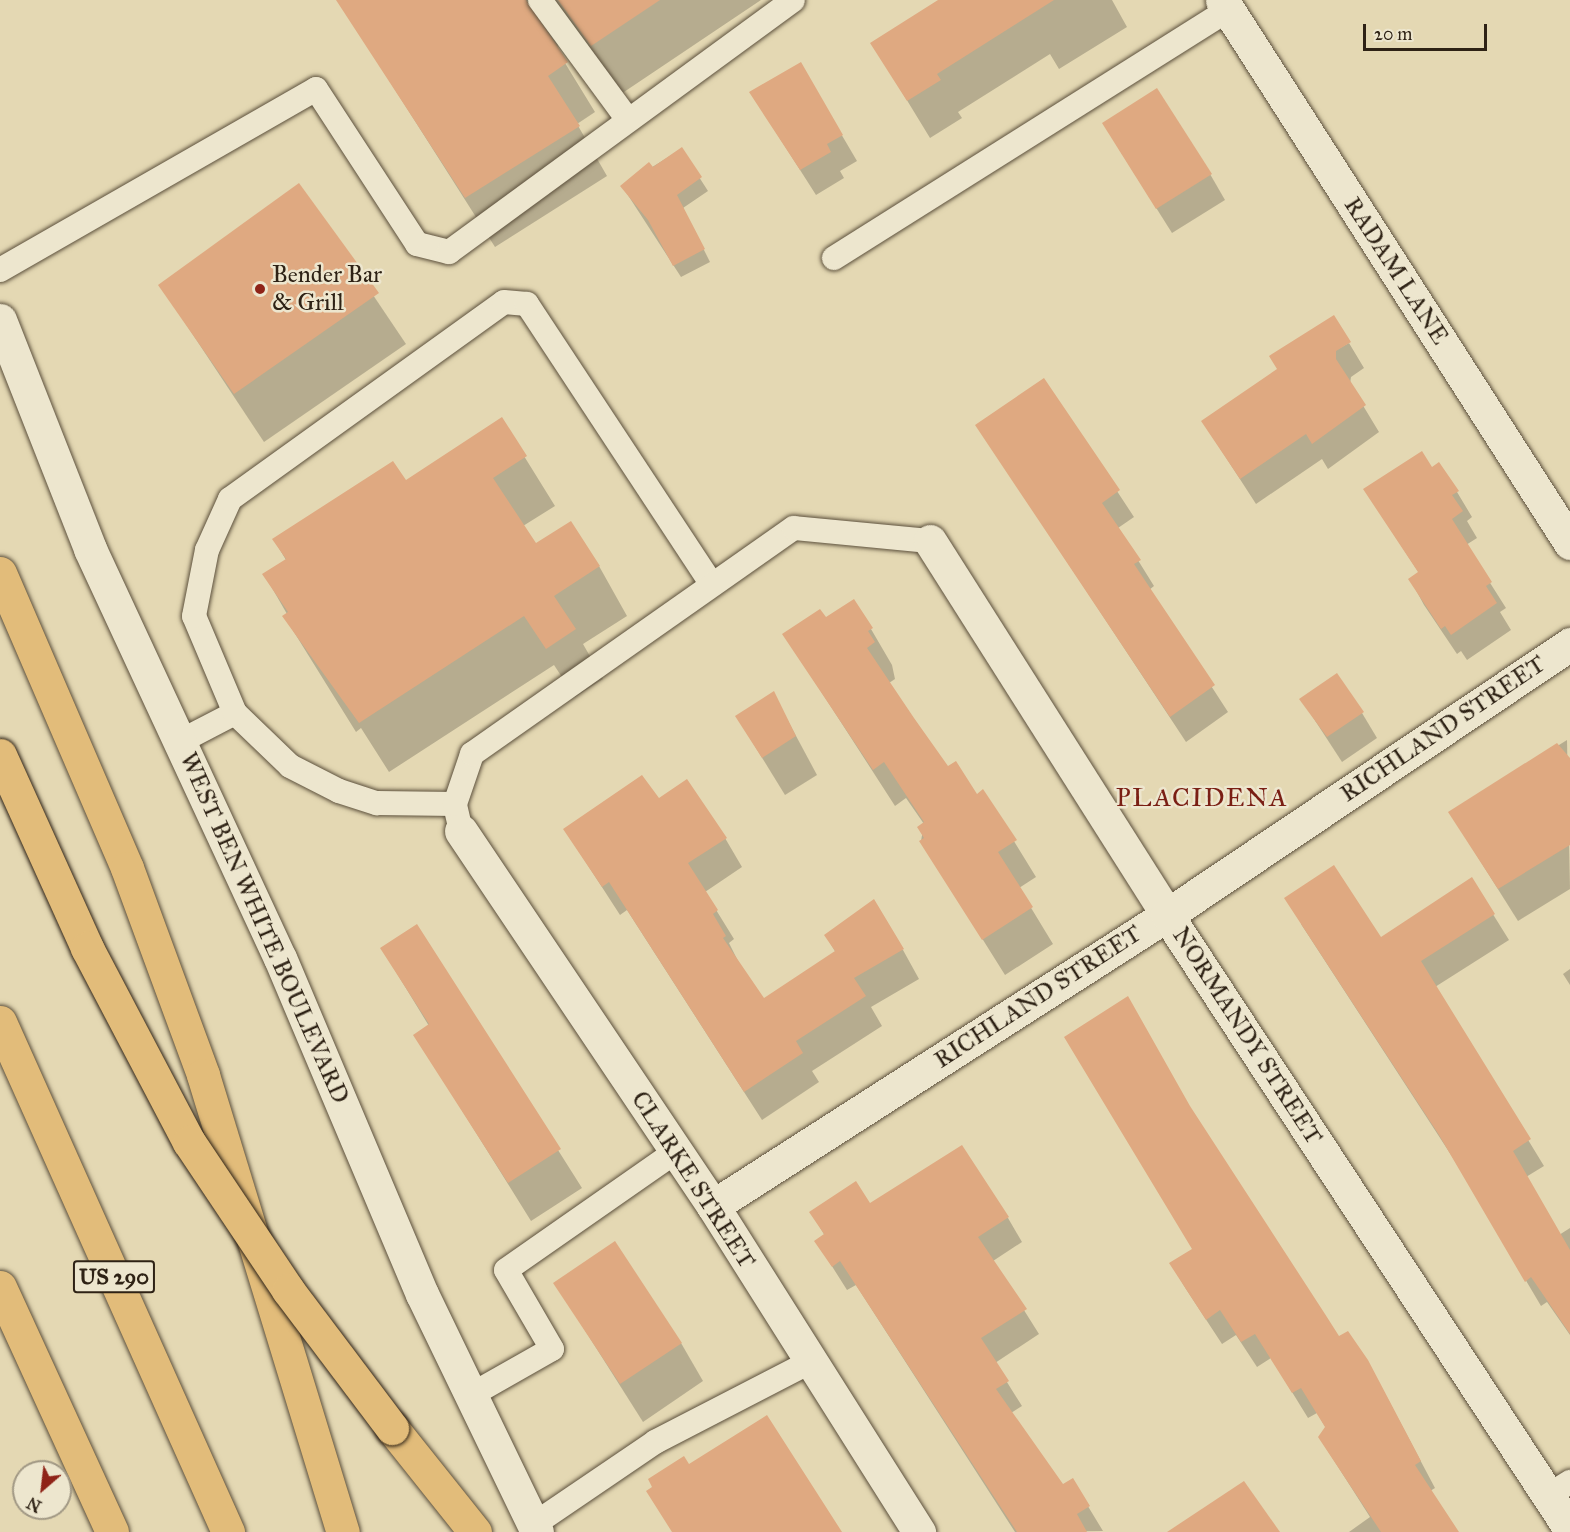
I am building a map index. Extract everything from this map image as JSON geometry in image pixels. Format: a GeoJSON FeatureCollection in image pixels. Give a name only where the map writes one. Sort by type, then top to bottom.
{"type":"FeatureCollection","features":[{"type":"Feature","properties":{"kind":"highway"},"geometry":{"type":"LineString","coordinates":[[0,573],[127,868],[203,1075],[342,1532]]}},
{"type":"Feature","properties":{"kind":"highway"},"geometry":{"type":"LineString","coordinates":[[0,755],[87,948],[189,1142],[288,1290],[392,1428],[475,1532]]}},
{"type":"Feature","properties":{"kind":"highway","name":"US 290"},"geometry":{"type":"LineString","coordinates":[[0,1022],[228,1532]]}},
{"type":"Feature","properties":{"kind":"highway"},"geometry":{"type":"LineString","coordinates":[[0,1287],[112,1532]]}},
{"type":"Feature","properties":{"kind":"street","name":"RADAM LANE"},"geometry":{"type":"LineString","coordinates":[[1226,5],[1570,543]]}},
{"type":"Feature","properties":{"kind":"street","name":"WEST BEN WHITE BOULEVARD"},"geometry":{"type":"LineString","coordinates":[[0,320],[90,549],[181,741],[471,1395],[535,1528]]}},
{"type":"Feature","properties":{"kind":"street","name":"NORMANDY STREET"},"geometry":{"type":"LineString","coordinates":[[930,541],[1167,915],[1560,1488],[1570,1529]]}},
{"type":"Feature","properties":{"kind":"street","name":"RICHLAND STREET"},"geometry":{"type":"LineString","coordinates":[[712,1206],[1167,915],[1570,644]]}},
{"type":"Feature","properties":{"kind":"street","name":"CLARKE STREET"},"geometry":{"type":"LineString","coordinates":[[458,818],[712,1206],[919,1532]]}},
{"type":"Feature","properties":{"kind":"lane"},"geometry":{"type":"LineString","coordinates":[[540,0],[626,117]]}},
{"type":"Feature","properties":{"kind":"lane"},"geometry":{"type":"LineString","coordinates":[[0,270],[316,88],[417,244],[449,252],[626,117],[793,0]]}},
{"type":"Feature","properties":{"kind":"lane"},"geometry":{"type":"LineString","coordinates":[[834,258],[1226,5]]}},
{"type":"Feature","properties":{"kind":"lane"},"geometry":{"type":"LineString","coordinates":[[712,585],[527,304],[504,302],[230,499],[207,550],[194,616],[235,713],[290,766],[339,791],[377,803],[458,818],[472,754],[794,528],[930,541]]}},
{"type":"Feature","properties":{"kind":"lane"},"geometry":{"type":"LineString","coordinates":[[181,741],[235,713]]}},
{"type":"Feature","properties":{"kind":"lane"},"geometry":{"type":"LineString","coordinates":[[471,1395],[552,1349],[506,1270],[675,1152]]}},
{"type":"Feature","properties":{"kind":"lane"},"geometry":{"type":"LineString","coordinates":[[535,1528],[655,1442],[810,1362]]}},
{"type":"Feature","properties":{"kind":"building"},"geometry":{"type":"Polygon","coordinates":[[[336,0],[526,0],[568,62],[548,76],[580,126],[465,198],[336,0]]]}},
{"type":"Feature","properties":{"kind":"building"},"geometry":{"type":"Polygon","coordinates":[[[558,0],[660,0],[591,46],[558,0]]]}},
{"type":"Feature","properties":{"kind":"building"},"geometry":{"type":"Polygon","coordinates":[[[938,0],[1054,0],[937,74],[941,80],[907,101],[870,43],[938,0]]]}},
{"type":"Feature","properties":{"kind":"building"},"geometry":{"type":"Polygon","coordinates":[[[801,62],[843,135],[827,144],[831,152],[800,170],[749,92],[801,62]]]}},
{"type":"Feature","properties":{"kind":"building"},"geometry":{"type":"Polygon","coordinates":[[[1157,88],[1212,174],[1156,209],[1102,123],[1157,88]]]}},
{"type":"Feature","properties":{"kind":"building"},"geometry":{"type":"Polygon","coordinates":[[[682,147],[702,177],[677,195],[705,249],[673,266],[648,220],[620,186],[649,162],[653,167],[682,147]]]}},
{"type":"Feature","properties":{"kind":"building"},"geometry":{"type":"Polygon","coordinates":[[[299,183],[379,293],[234,394],[158,285],[299,183]]]}},
{"type":"Feature","properties":{"kind":"building"},"geometry":{"type":"Polygon","coordinates":[[[1334,315],[1351,342],[1336,351],[1336,359],[1366,405],[1312,444],[1306,434],[1240,479],[1201,421],[1277,369],[1269,356],[1334,315]]]}},
{"type":"Feature","properties":{"kind":"building"},"geometry":{"type":"Polygon","coordinates":[[[1044,378],[1120,490],[1102,503],[1141,560],[1134,564],[1215,685],[1170,717],[975,425],[1044,378]]]}},
{"type":"Feature","properties":{"kind":"building"},"geometry":{"type":"Polygon","coordinates":[[[502,417],[527,456],[493,478],[536,543],[571,521],[600,566],[554,596],[576,629],[546,649],[524,616],[359,723],[282,616],[288,612],[262,574],[286,559],[272,539],[393,461],[406,480],[502,417]]]}},
{"type":"Feature","properties":{"kind":"building"},"geometry":{"type":"Polygon","coordinates":[[[1422,451],[1432,467],[1439,462],[1459,491],[1452,495],[1463,511],[1452,519],[1492,582],[1486,586],[1497,603],[1451,635],[1445,626],[1441,629],[1408,579],[1418,572],[1363,489],[1422,451]]]}},
{"type":"Feature","properties":{"kind":"building"},"geometry":{"type":"Polygon","coordinates":[[[854,599],[873,628],[868,631],[875,642],[867,648],[914,718],[948,766],[956,761],[977,794],[983,789],[1017,840],[998,852],[1033,907],[982,940],[919,841],[924,838],[917,827],[924,822],[884,762],[873,770],[782,634],[820,609],[826,617],[854,599]]]}},
{"type":"Feature","properties":{"kind":"building"},"geometry":{"type":"Polygon","coordinates":[[[1337,673],[1364,712],[1327,737],[1299,699],[1337,673]]]}},
{"type":"Feature","properties":{"kind":"building"},"geometry":{"type":"Polygon","coordinates":[[[774,691],[796,736],[762,758],[735,716],[774,691]]]}},
{"type":"Feature","properties":{"kind":"building"},"geometry":{"type":"Polygon","coordinates":[[[1557,743],[1570,758],[1570,845],[1498,889],[1448,812],[1557,743]]]}},
{"type":"Feature","properties":{"kind":"building"},"geometry":{"type":"Polygon","coordinates":[[[642,775],[659,798],[687,779],[727,838],[688,863],[718,910],[713,914],[726,936],[723,938],[764,998],[835,951],[824,935],[874,899],[904,949],[854,978],[866,996],[796,1041],[803,1053],[744,1092],[609,882],[602,887],[563,829],[642,775]]]}},
{"type":"Feature","properties":{"kind":"building"},"geometry":{"type":"Polygon","coordinates":[[[1334,865],[1381,937],[1472,877],[1495,914],[1421,961],[1531,1139],[1513,1151],[1570,1250],[1570,1334],[1531,1277],[1525,1282],[1439,1135],[1284,898],[1334,865]]]}},
{"type":"Feature","properties":{"kind":"building"},"geometry":{"type":"Polygon","coordinates":[[[417,924],[561,1149],[508,1183],[413,1035],[429,1024],[380,948],[417,924]]]}},
{"type":"Feature","properties":{"kind":"building"},"geometry":{"type":"Polygon","coordinates":[[[1128,996],[1190,1106],[1339,1336],[1348,1331],[1368,1360],[1421,1461],[1415,1465],[1459,1532],[1381,1532],[1318,1437],[1325,1427],[1301,1388],[1292,1393],[1255,1334],[1241,1342],[1220,1310],[1206,1320],[1169,1263],[1192,1249],[1064,1037],[1128,996]]]}},
{"type":"Feature","properties":{"kind":"building"},"geometry":{"type":"Polygon","coordinates":[[[962,1145],[1009,1217],[978,1237],[1027,1309],[981,1338],[1009,1381],[996,1389],[1063,1484],[1073,1478],[1090,1506],[1077,1514],[1087,1532],[1017,1532],[840,1261],[832,1267],[814,1241],[824,1234],[809,1212],[856,1181],[870,1203],[962,1145]]]}},
{"type":"Feature","properties":{"kind":"building"},"geometry":{"type":"Polygon","coordinates":[[[615,1241],[682,1343],[620,1384],[553,1283],[615,1241]]]}},
{"type":"Feature","properties":{"kind":"building"},"geometry":{"type":"Polygon","coordinates":[[[767,1415],[842,1532],[672,1532],[646,1491],[652,1487],[648,1479],[684,1456],[689,1464],[767,1415]]]}},
{"type":"Feature","properties":{"kind":"building"},"geometry":{"type":"Polygon","coordinates":[[[1244,1481],[1280,1532],[1167,1532],[1244,1481]]]}},
{"type":"Feature","properties":{"kind":"place","name":"Bender Bar & Grill"},"geometry":{"type":"Point","coordinates":[260,289]}},
{"type":"Feature","properties":{"kind":"district","name":"PLACIDENA"},"geometry":{"type":"Point","coordinates":[1202,798]}}]}
